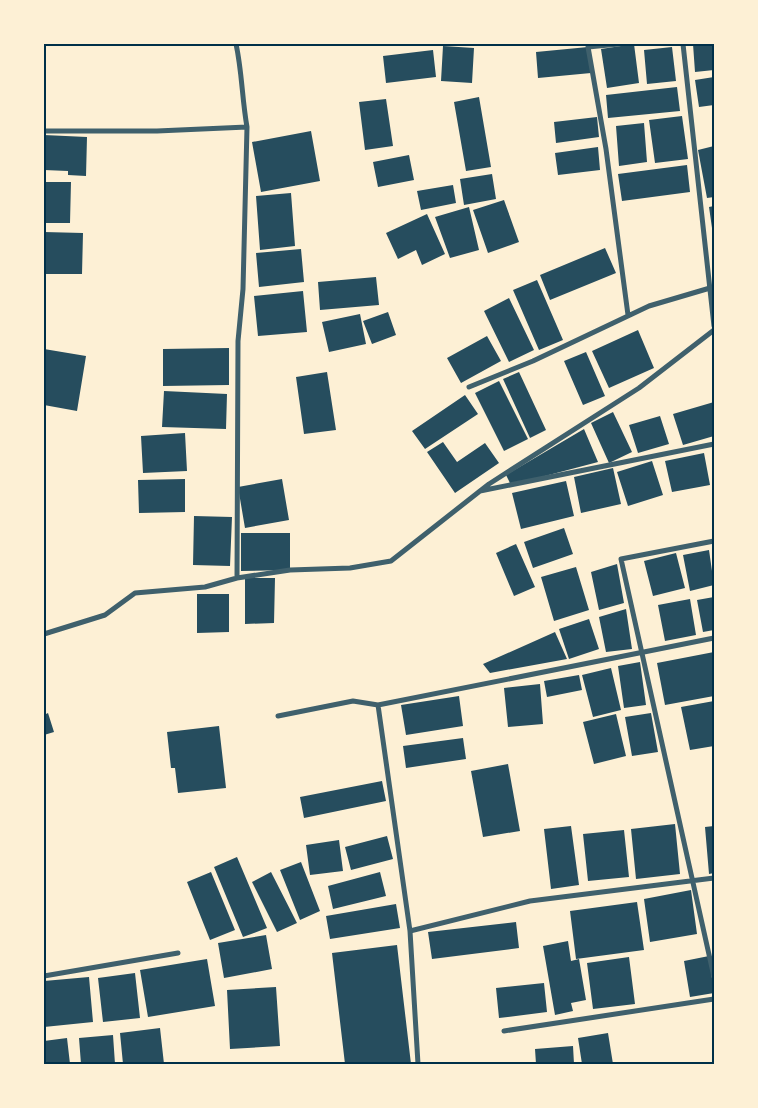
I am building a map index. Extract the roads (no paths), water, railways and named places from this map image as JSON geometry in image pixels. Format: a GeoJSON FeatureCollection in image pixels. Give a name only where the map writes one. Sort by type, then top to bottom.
{"type":"FeatureCollection","features":[{"type":"Feature","properties":{"kind":"street"},"geometry":{"type":"LineString","coordinates":[[236,44],[241,66],[247,127],[244,280],[238,350],[237,578]]}},
{"type":"Feature","properties":{"kind":"street"},"geometry":{"type":"LineString","coordinates":[[619,44],[588,47],[606,149],[628,315]]}},
{"type":"Feature","properties":{"kind":"street"},"geometry":{"type":"LineString","coordinates":[[683,44],[714,326]]}},
{"type":"Feature","properties":{"kind":"street"},"geometry":{"type":"LineString","coordinates":[[44,131],[157,131],[247,127]]}},
{"type":"Feature","properties":{"kind":"street"},"geometry":{"type":"LineString","coordinates":[[469,386],[533,361],[649,306],[710,288]]}},
{"type":"Feature","properties":{"kind":"street"},"geometry":{"type":"LineString","coordinates":[[44,634],[105,615],[135,593],[205,587],[237,578],[290,570],[350,568],[391,561],[489,484],[639,388],[714,330]]}},
{"type":"Feature","properties":{"kind":"street"},"geometry":{"type":"LineString","coordinates":[[480,491],[714,444]]}},
{"type":"Feature","properties":{"kind":"street"},"geometry":{"type":"LineString","coordinates":[[714,541],[622,559],[714,977]]}},
{"type":"Feature","properties":{"kind":"street"},"geometry":{"type":"LineString","coordinates":[[278,716],[353,701],[378,705],[714,638]]}},
{"type":"Feature","properties":{"kind":"street"},"geometry":{"type":"LineString","coordinates":[[378,705],[410,931],[418,1064]]}},
{"type":"Feature","properties":{"kind":"street"},"geometry":{"type":"LineString","coordinates":[[410,931],[530,901],[714,878]]}},
{"type":"Feature","properties":{"kind":"street"},"geometry":{"type":"LineString","coordinates":[[44,976],[178,953]]}},
{"type":"Feature","properties":{"kind":"street"},"geometry":{"type":"LineString","coordinates":[[504,1031],[714,999]]}}]}
